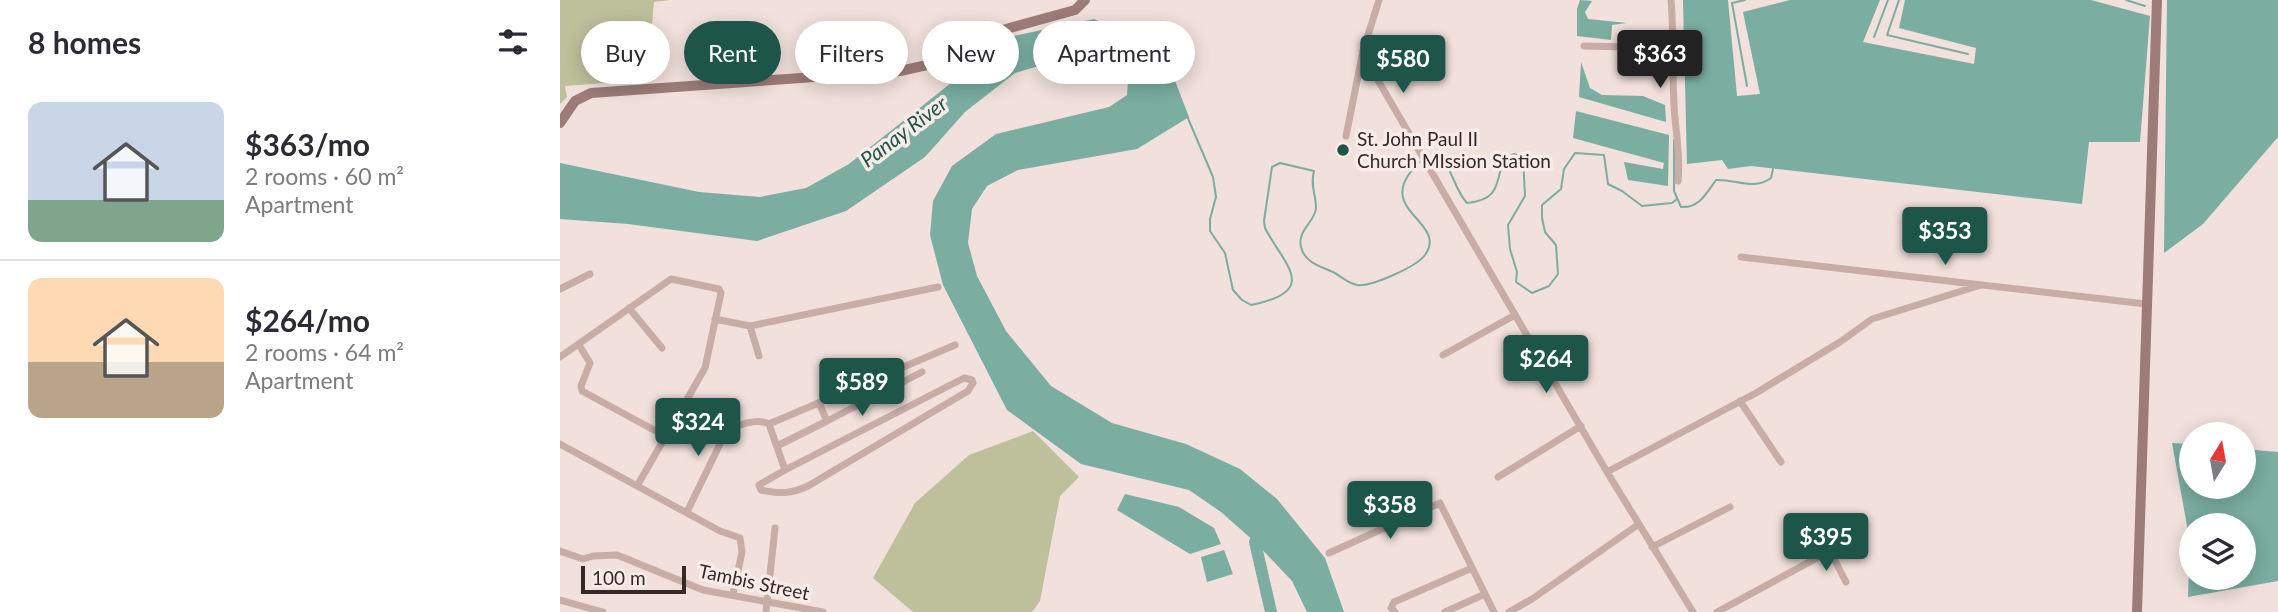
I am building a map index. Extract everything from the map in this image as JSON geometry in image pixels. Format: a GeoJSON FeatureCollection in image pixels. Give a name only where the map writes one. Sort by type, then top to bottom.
{"type":"FeatureCollection","features":[{"type":"Feature","properties":{"kind":"main road"},"geometry":{"type":"LineString","coordinates":[[560,123],[575,101],[591,93],[900,71],[921,67],[941,62],[1006,29],[1075,10],[1085,0]]}},
{"type":"Feature","properties":{"kind":"main road"},"geometry":{"type":"LineString","coordinates":[[2137,612],[2157,0]]}},
{"type":"Feature","properties":{"kind":"street"},"geometry":{"type":"LineString","coordinates":[[1346,136],[1363,51],[1379,0]]}},
{"type":"Feature","properties":{"kind":"street"},"geometry":{"type":"LineString","coordinates":[[1671,0],[1678,181]]}},
{"type":"Feature","properties":{"kind":"street"},"geometry":{"type":"LineString","coordinates":[[1584,46],[1674,48]]}},
{"type":"Feature","properties":{"kind":"street"},"geometry":{"type":"LineString","coordinates":[[1363,51],[1515,315],[1693,612]]}},
{"type":"Feature","properties":{"kind":"street"},"geometry":{"type":"LineString","coordinates":[[1741,257],[2146,304]]}},
{"type":"Feature","properties":{"kind":"street"},"geometry":{"type":"LineString","coordinates":[[560,289],[590,274]]}},
{"type":"Feature","properties":{"kind":"street"},"geometry":{"type":"LineString","coordinates":[[560,357],[671,279],[719,289],[721,293],[705,368],[637,486]]}},
{"type":"Feature","properties":{"kind":"street"},"geometry":{"type":"LineString","coordinates":[[1607,471],[1740,401],[1840,342],[1872,319],[1981,285]]}},
{"type":"Feature","properties":{"kind":"street"},"geometry":{"type":"LineString","coordinates":[[715,319],[750,326],[939,287]]}},
{"type":"Feature","properties":{"kind":"street"},"geometry":{"type":"LineString","coordinates":[[629,308],[662,348]]}},
{"type":"Feature","properties":{"kind":"street"},"geometry":{"type":"LineString","coordinates":[[1443,355],[1515,315]]}},
{"type":"Feature","properties":{"kind":"street"},"geometry":{"type":"LineString","coordinates":[[750,326],[759,356]]}},
{"type":"Feature","properties":{"kind":"street"},"geometry":{"type":"LineString","coordinates":[[579,345],[590,363],[581,386],[582,391],[665,436]]}},
{"type":"Feature","properties":{"kind":"street"},"geometry":{"type":"LineString","coordinates":[[716,435],[754,421],[769,424],[955,345]]}},
{"type":"Feature","properties":{"kind":"street"},"geometry":{"type":"LineString","coordinates":[[777,446],[922,372]]}},
{"type":"Feature","properties":{"kind":"street"},"geometry":{"type":"LineString","coordinates":[[886,375],[892,387]]}},
{"type":"Feature","properties":{"kind":"street"},"geometry":{"type":"LineString","coordinates":[[964,377],[972,380],[968,391],[795,493],[761,490],[759,485],[785,470],[964,377]]}},
{"type":"Feature","properties":{"kind":"street"},"geometry":{"type":"LineString","coordinates":[[1740,401],[1781,462]]}},
{"type":"Feature","properties":{"kind":"street"},"geometry":{"type":"LineString","coordinates":[[819,403],[827,421]]}},
{"type":"Feature","properties":{"kind":"street"},"geometry":{"type":"LineString","coordinates":[[683,409],[716,435],[720,444],[687,512]]}},
{"type":"Feature","properties":{"kind":"street"},"geometry":{"type":"LineString","coordinates":[[769,424],[785,470]]}},
{"type":"Feature","properties":{"kind":"street"},"geometry":{"type":"LineString","coordinates":[[1497,477],[1581,426]]}},
{"type":"Feature","properties":{"kind":"street"},"geometry":{"type":"LineString","coordinates":[[560,444],[719,531],[740,538],[742,552],[733,594]]}},
{"type":"Feature","properties":{"kind":"street"},"geometry":{"type":"LineString","coordinates":[[1329,553],[1440,503],[1494,612]]}},
{"type":"Feature","properties":{"kind":"street"},"geometry":{"type":"LineString","coordinates":[[1653,547],[1730,507]]}},
{"type":"Feature","properties":{"kind":"street"},"geometry":{"type":"LineString","coordinates":[[1509,612],[1532,599],[1639,524]]}},
{"type":"Feature","properties":{"kind":"street"},"geometry":{"type":"LineString","coordinates":[[766,612],[775,527]]}},
{"type":"Feature","properties":{"kind":"street"},"geometry":{"type":"LineString","coordinates":[[1717,612],[1854,538]]}},
{"type":"Feature","properties":{"kind":"street","name":"Tambis Street"},"geometry":{"type":"LineString","coordinates":[[560,551],[583,559],[617,555],[703,590],[823,612]]}},
{"type":"Feature","properties":{"kind":"street"},"geometry":{"type":"LineString","coordinates":[[1830,551],[1846,582]]}},
{"type":"Feature","properties":{"kind":"street"},"geometry":{"type":"LineString","coordinates":[[1395,612],[1391,608],[1394,602],[1472,568]]}},
{"type":"Feature","properties":{"kind":"street"},"geometry":{"type":"LineString","coordinates":[[1445,612],[1485,594]]}},
{"type":"Feature","properties":{"kind":"street"},"geometry":{"type":"LineString","coordinates":[[560,600],[603,612]]}},
{"type":"Feature","properties":{"kind":"green space"},"geometry":{"type":"Polygon","coordinates":[[[560,0],[670,0],[654,2],[652,21],[581,21],[581,84],[592,84],[565,86],[567,97],[560,104],[560,0]]]}},
{"type":"Feature","properties":{"kind":"green space"},"geometry":{"type":"Polygon","coordinates":[[[1033,431],[1079,477],[1060,496],[1040,601],[1032,612],[913,612],[873,578],[915,503],[969,455],[1033,431]]]}},
{"type":"Feature","properties":{"kind":"water"},"geometry":{"type":"Polygon","coordinates":[[[1580,0],[1592,1],[1585,12],[1588,19],[1627,23],[1612,25],[1611,40],[1577,36],[1577,9],[1580,0]]]}},
{"type":"Feature","properties":{"kind":"water"},"geometry":{"type":"Polygon","coordinates":[[[1683,0],[1728,0],[1737,96],[1760,94],[1743,12],[1790,0],[1880,0],[1863,42],[1974,64],[1976,48],[1899,28],[1905,0],[2091,0],[2150,16],[2140,142],[2089,142],[2082,204],[1751,166],[1728,169],[1722,160],[1687,164],[1683,0]]]}},
{"type":"Feature","properties":{"kind":"water"},"geometry":{"type":"Polygon","coordinates":[[[2167,0],[2278,0],[2278,137],[2203,224],[2164,253],[2167,0]]]}},
{"type":"Feature","properties":{"kind":"water"},"geometry":{"type":"Polygon","coordinates":[[[1033,32],[1033,68],[1019,72],[1019,35],[1033,32]]]}},
{"type":"Feature","properties":{"kind":"water"},"geometry":{"type":"Polygon","coordinates":[[[1581,62],[1590,88],[1602,95],[1643,96],[1665,105],[1666,122],[1579,97],[1581,62]]]}},
{"type":"Feature","properties":{"kind":"water","name":"Panay River"},"geometry":{"type":"Polygon","coordinates":[[[950,84],[1001,84],[965,112],[925,157],[846,211],[757,241],[628,224],[560,219],[560,163],[699,192],[760,197],[806,188],[849,164],[950,84]]]}},
{"type":"Feature","properties":{"kind":"water"},"geometry":{"type":"Polygon","coordinates":[[[1128,84],[1176,84],[1189,117],[1137,149],[1018,170],[987,186],[972,209],[968,243],[977,276],[1006,331],[1051,386],[1112,423],[1186,444],[1240,469],[1277,499],[1325,558],[1344,612],[1307,612],[1292,581],[1255,542],[1221,512],[1189,490],[1081,464],[1007,410],[943,285],[930,235],[933,201],[952,166],[996,134],[1109,107],[1127,95],[1128,84]]]}},
{"type":"Feature","properties":{"kind":"water"},"geometry":{"type":"Polygon","coordinates":[[[1576,111],[1669,135],[1668,186],[1628,180],[1624,162],[1663,169],[1664,163],[1573,138],[1576,111]]]}},
{"type":"Feature","properties":{"kind":"water"},"geometry":{"type":"Polygon","coordinates":[[[2172,443],[2179,443],[2179,482],[2172,443]]]}},
{"type":"Feature","properties":{"kind":"water"},"geometry":{"type":"Polygon","coordinates":[[[2256,450],[2278,452],[2278,581],[2256,585],[2256,513],[2185,513],[2182,499],[2256,499],[2256,450]]]}},
{"type":"Feature","properties":{"kind":"water"},"geometry":{"type":"Polygon","coordinates":[[[1125,494],[1179,507],[1214,528],[1221,544],[1190,554],[1117,510],[1125,494]]]}},
{"type":"Feature","properties":{"kind":"water"},"geometry":{"type":"Polygon","coordinates":[[[1224,550],[1233,574],[1207,582],[1201,557],[1224,550]]]}},
{"type":"Feature","properties":{"kind":"water"},"geometry":{"type":"Polygon","coordinates":[[[2188,590],[2227,590],[2188,597],[2188,590]]]}},
{"type":"Feature","properties":{"kind":"waterway"},"geometry":{"type":"LineString","coordinates":[[1745,0],[1732,3],[1747,86]]}},
{"type":"Feature","properties":{"kind":"waterway"},"geometry":{"type":"LineString","coordinates":[[1874,37],[1888,0]]}},
{"type":"Feature","properties":{"kind":"waterway"},"geometry":{"type":"LineString","coordinates":[[1899,0],[1887,35],[1968,54]]}},
{"type":"Feature","properties":{"kind":"waterway"},"geometry":{"type":"LineString","coordinates":[[2126,0],[2145,6]]}},
{"type":"Feature","properties":{"kind":"waterway"},"geometry":{"type":"LineString","coordinates":[[1187,116],[1213,177],[1216,197],[1210,231],[1225,253],[1233,290],[1251,305],[1272,299],[1285,292],[1291,284],[1287,265],[1265,228],[1272,167],[1280,163],[1314,171],[1316,208],[1300,241],[1303,252],[1314,263],[1350,283],[1364,285],[1403,270],[1425,255],[1430,243],[1427,232],[1405,203],[1402,191],[1407,177],[1422,160]]}},
{"type":"Feature","properties":{"kind":"waterway"},"geometry":{"type":"LineString","coordinates":[[1674,140],[1674,191],[1681,207],[1697,203],[1716,180],[1758,184],[1771,178],[1773,169]]}},
{"type":"Feature","properties":{"kind":"waterway"},"geometry":{"type":"LineString","coordinates":[[1427,158],[1438,156],[1443,161],[1467,203],[1491,195],[1497,184],[1503,160],[1514,154],[1523,157],[1525,196],[1508,225],[1510,249],[1517,272],[1516,282],[1532,293],[1549,286],[1558,274],[1556,245],[1545,232],[1542,205],[1561,189],[1564,169],[1575,153],[1604,155],[1608,184],[1642,206],[1672,203],[1677,199]]}},
{"type":"Feature","properties":{"kind":"waterway"},"geometry":{"type":"LineString","coordinates":[[1255,542],[1271,612]]}},
{"type":"Feature","properties":{"kind":"place","name":"St. John Paul II Church MIssion Station"},"geometry":{"type":"Point","coordinates":[1343,150]}}]}
